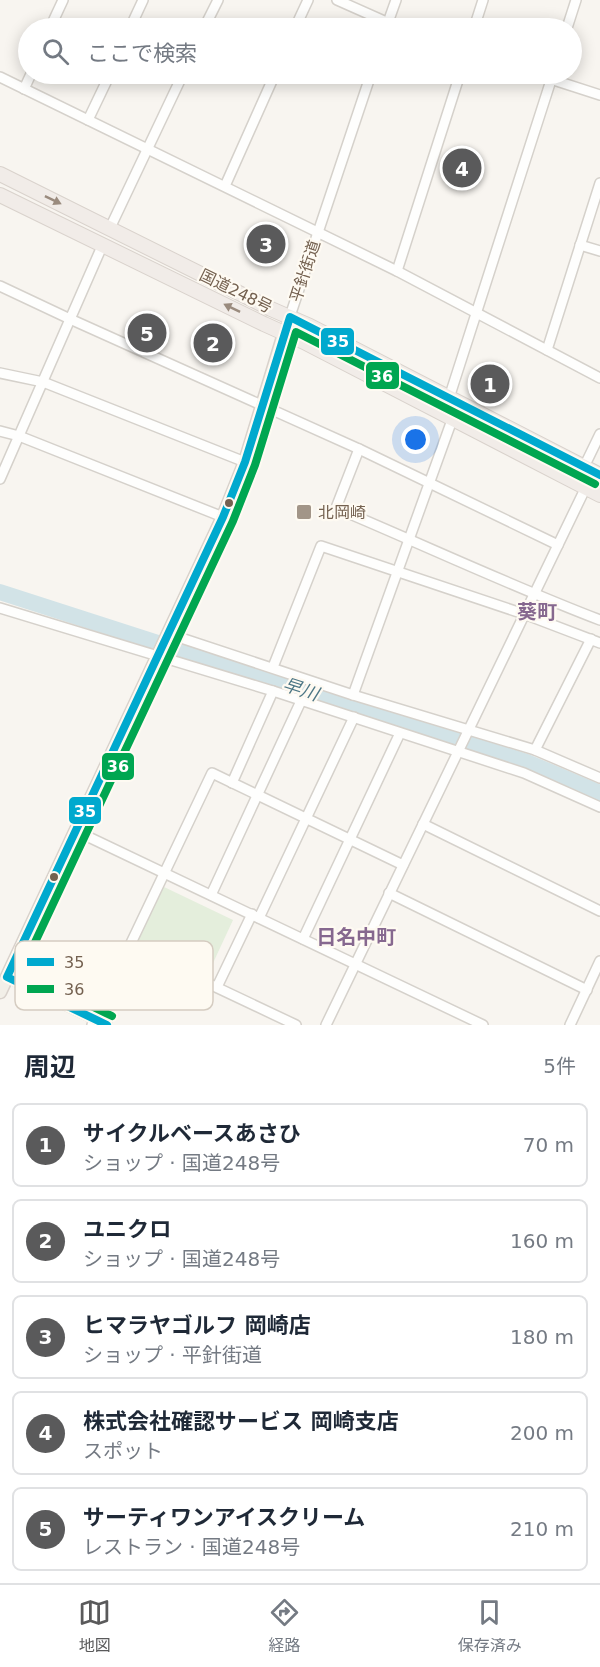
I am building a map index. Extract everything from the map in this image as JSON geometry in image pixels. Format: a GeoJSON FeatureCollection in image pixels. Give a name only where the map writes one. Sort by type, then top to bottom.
{"type":"FeatureCollection","features":[{"type":"Feature","properties":{"kind":"highway","name":"国道248号"},"geometry":{"type":"LineString","coordinates":[[0,174],[290,317],[600,475]]}},
{"type":"Feature","properties":{"kind":"highway","name":"国道248号"},"geometry":{"type":"LineString","coordinates":[[0,195],[304,342],[600,495]]}},
{"type":"Feature","properties":{"kind":"main road","name":"平針街道"},"geometry":{"type":"LineString","coordinates":[[158,657],[223,517],[245,462],[285,334]]}},
{"type":"Feature","properties":{"kind":"main road"},"geometry":{"type":"LineString","coordinates":[[24,941],[158,657]]}},
{"type":"Feature","properties":{"kind":"main road"},"geometry":{"type":"LineString","coordinates":[[0,992],[15,960]]}},
{"type":"Feature","properties":{"kind":"street"},"geometry":{"type":"LineString","coordinates":[[55,18],[63,0]]}},
{"type":"Feature","properties":{"kind":"street"},"geometry":{"type":"LineString","coordinates":[[135,18],[143,0]]}},
{"type":"Feature","properties":{"kind":"street"},"geometry":{"type":"LineString","coordinates":[[209,18],[218,0]]}},
{"type":"Feature","properties":{"kind":"street"},"geometry":{"type":"LineString","coordinates":[[300,18],[308,0]]}},
{"type":"Feature","properties":{"kind":"street"},"geometry":{"type":"LineString","coordinates":[[337,0],[372,18]]}},
{"type":"Feature","properties":{"kind":"street"},"geometry":{"type":"LineString","coordinates":[[390,18],[396,0]]}},
{"type":"Feature","properties":{"kind":"street"},"geometry":{"type":"LineString","coordinates":[[477,18],[483,0]]}},
{"type":"Feature","properties":{"kind":"street"},"geometry":{"type":"LineString","coordinates":[[570,18],[576,0]]}},
{"type":"Feature","properties":{"kind":"street"},"geometry":{"type":"LineString","coordinates":[[0,77],[317,231],[600,378]]}},
{"type":"Feature","properties":{"kind":"street"},"geometry":{"type":"LineString","coordinates":[[24,89],[26,84]]}},
{"type":"Feature","properties":{"kind":"street"},"geometry":{"type":"LineString","coordinates":[[88,120],[105,84]]}},
{"type":"Feature","properties":{"kind":"street"},"geometry":{"type":"LineString","coordinates":[[110,228],[178,84]]}},
{"type":"Feature","properties":{"kind":"street"},"geometry":{"type":"LineString","coordinates":[[225,186],[271,84]]}},
{"type":"Feature","properties":{"kind":"street","name":"平針街道"},"geometry":{"type":"LineString","coordinates":[[285,334],[317,231],[368,84]]}},
{"type":"Feature","properties":{"kind":"street"},"geometry":{"type":"LineString","coordinates":[[397,272],[457,84]]}},
{"type":"Feature","properties":{"kind":"street"},"geometry":{"type":"LineString","coordinates":[[449,398],[478,314],[550,84]]}},
{"type":"Feature","properties":{"kind":"street"},"geometry":{"type":"LineString","coordinates":[[572,84],[600,95]]}},
{"type":"Feature","properties":{"kind":"street"},"geometry":{"type":"LineString","coordinates":[[547,350],[600,183]]}},
{"type":"Feature","properties":{"kind":"street"},"geometry":{"type":"LineString","coordinates":[[0,479],[103,244]]}},
{"type":"Feature","properties":{"kind":"street"},"geometry":{"type":"LineString","coordinates":[[580,245],[600,251]]}},
{"type":"Feature","properties":{"kind":"street"},"geometry":{"type":"LineString","coordinates":[[0,286],[70,320],[359,449],[558,545]]}},
{"type":"Feature","properties":{"kind":"street"},"geometry":{"type":"LineString","coordinates":[[0,373],[43,382],[245,462]]}},
{"type":"Feature","properties":{"kind":"street"},"geometry":{"type":"LineString","coordinates":[[353,695],[452,420]]}},
{"type":"Feature","properties":{"kind":"street"},"geometry":{"type":"LineString","coordinates":[[0,431],[19,436],[223,517]]}},
{"type":"Feature","properties":{"kind":"street"},"geometry":{"type":"LineString","coordinates":[[584,467],[600,434]]}},
{"type":"Feature","properties":{"kind":"street"},"geometry":{"type":"LineString","coordinates":[[359,449],[336,508],[409,538],[533,595],[600,620]]}},
{"type":"Feature","properties":{"kind":"street"},"geometry":{"type":"LineString","coordinates":[[326,1025],[586,487]]}},
{"type":"Feature","properties":{"kind":"street"},"geometry":{"type":"LineString","coordinates":[[273,667],[321,546],[524,614],[596,641],[535,750]]}},
{"type":"Feature","properties":{"kind":"street"},"geometry":{"type":"LineString","coordinates":[[0,608],[273,691],[524,773],[600,807]]}},
{"type":"Feature","properties":{"kind":"street"},"geometry":{"type":"LineString","coordinates":[[169,634],[353,695],[535,750],[600,778]]}},
{"type":"Feature","properties":{"kind":"street"},"geometry":{"type":"LineString","coordinates":[[232,783],[273,691]]}},
{"type":"Feature","properties":{"kind":"street"},"geometry":{"type":"LineString","coordinates":[[211,895],[301,701]]}},
{"type":"Feature","properties":{"kind":"street"},"geometry":{"type":"LineString","coordinates":[[217,987],[306,818],[354,717]]}},
{"type":"Feature","properties":{"kind":"street"},"geometry":{"type":"LineString","coordinates":[[303,939],[400,733]]}},
{"type":"Feature","properties":{"kind":"street"},"geometry":{"type":"LineString","coordinates":[[131,941],[212,773],[403,865]]}},
{"type":"Feature","properties":{"kind":"street"},"geometry":{"type":"LineString","coordinates":[[423,824],[600,911]]}},
{"type":"Feature","properties":{"kind":"street"},"geometry":{"type":"LineString","coordinates":[[76,831],[483,1025]]}},
{"type":"Feature","properties":{"kind":"street"},"geometry":{"type":"LineString","coordinates":[[389,894],[587,990]]}},
{"type":"Feature","properties":{"kind":"street"},"geometry":{"type":"LineString","coordinates":[[570,1025],[600,961]]}},
{"type":"Feature","properties":{"kind":"street"},"geometry":{"type":"LineString","coordinates":[[7,977],[15,981]]}},
{"type":"Feature","properties":{"kind":"street"},"geometry":{"type":"LineString","coordinates":[[213,985],[297,1025]]}},
{"type":"Feature","properties":{"kind":"street"},"geometry":{"type":"LineString","coordinates":[[70,1010],[93,1022],[107,1025]]}},
{"type":"Feature","properties":{"kind":"green space"},"geometry":{"type":"Polygon","coordinates":[[[162,886],[233,920],[213,963],[213,941],[135,941],[162,886]]]}},
{"type":"Feature","properties":{"kind":"waterway","name":"早川"},"geometry":{"type":"LineString","coordinates":[[0,592],[527,762],[600,793]]}},
{"type":"Feature","properties":{"kind":"transit line","name":"35"},"geometry":{"type":"LineString","coordinates":[[24,941],[223,517],[245,462],[290,317],[600,475]]}},
{"type":"Feature","properties":{"kind":"transit line","name":"36"},"geometry":{"type":"LineString","coordinates":[[36,941],[233,521],[255,465],[296,332],[595,484]]}},
{"type":"Feature","properties":{"kind":"transit line","name":"35"},"geometry":{"type":"LineString","coordinates":[[15,960],[7,977],[15,981]]}},
{"type":"Feature","properties":{"kind":"transit line","name":"35"},"geometry":{"type":"LineString","coordinates":[[76,1010],[107,1025]]}},
{"type":"Feature","properties":{"kind":"transit line","name":"36"},"geometry":{"type":"LineString","coordinates":[[100,1010],[112,1016]]}},
{"type":"Feature","properties":{"kind":"place","name":"株式会社確認サービス 岡崎支店"},"geometry":{"type":"Point","coordinates":[462,168]}},
{"type":"Feature","properties":{"kind":"place","name":"ヒマラヤゴルフ 岡崎店"},"geometry":{"type":"Point","coordinates":[266,244]}},
{"type":"Feature","properties":{"kind":"place","name":"サーティワンアイスクリーム"},"geometry":{"type":"Point","coordinates":[147,333]}},
{"type":"Feature","properties":{"kind":"place","name":"ユニクロ"},"geometry":{"type":"Point","coordinates":[213,343]}},
{"type":"Feature","properties":{"kind":"place","name":"サイクルベースあさひ"},"geometry":{"type":"Point","coordinates":[490,384]}},
{"type":"Feature","properties":{"kind":"place","name":"北岡崎"},"geometry":{"type":"Point","coordinates":[304,512]}},
{"type":"Feature","properties":{"kind":"district","name":"葵町"},"geometry":{"type":"Point","coordinates":[537,612]}},
{"type":"Feature","properties":{"kind":"district","name":"日名中町"},"geometry":{"type":"Point","coordinates":[356,937]}}]}
